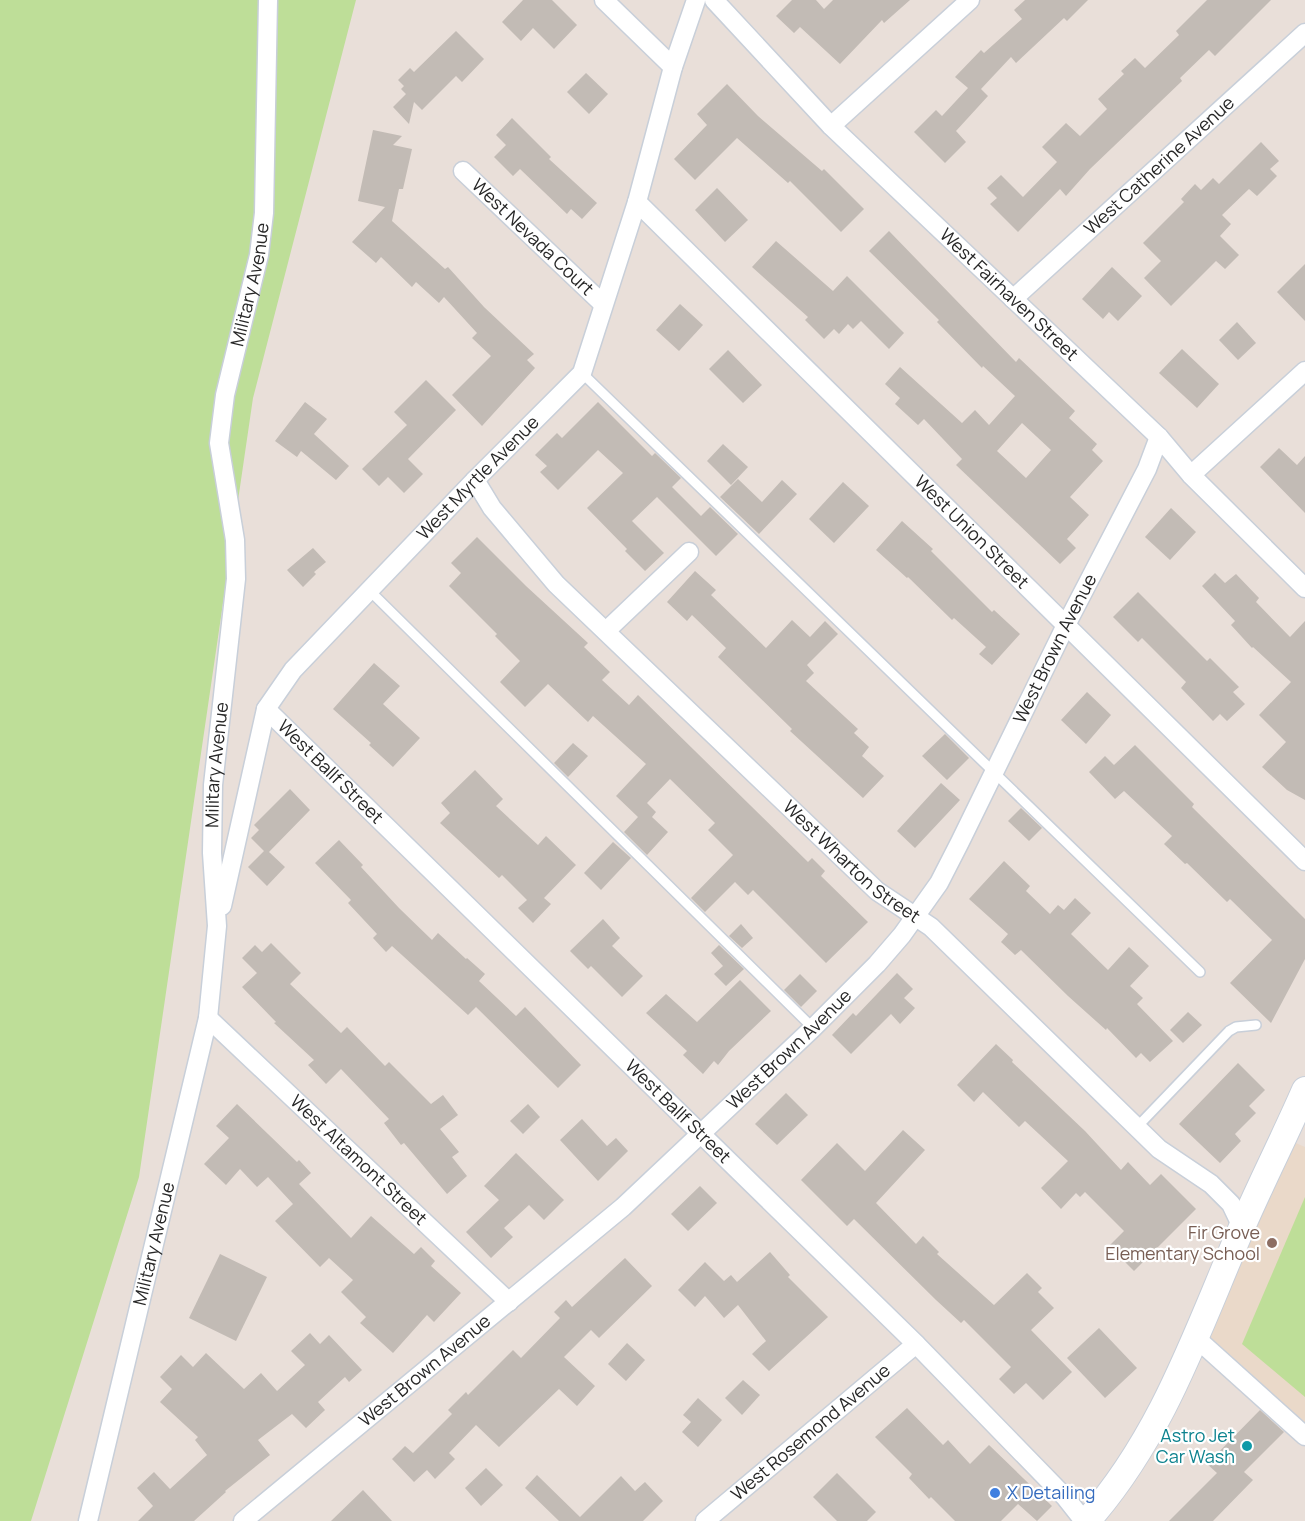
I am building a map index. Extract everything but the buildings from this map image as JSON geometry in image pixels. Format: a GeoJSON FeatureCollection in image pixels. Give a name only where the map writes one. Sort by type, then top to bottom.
{"type":"FeatureCollection","features":[{"type":"Feature","properties":{"kind":"main road"},"geometry":{"type":"LineString","coordinates":[[1086,1521],[1112,1493],[1148,1438],[1196,1338],[1242,1227],[1295,1142],[1305,1090]]}},
{"type":"Feature","properties":{"kind":"street","name":"Military Avenue"},"geometry":{"type":"LineString","coordinates":[[88,1521],[208,1018],[218,926],[212,853],[213,785],[236,579],[235,540],[219,443],[225,395],[260,245],[264,213],[268,0]]}},
{"type":"Feature","properties":{"kind":"street"},"geometry":{"type":"LineString","coordinates":[[604,0],[673,67]]}},
{"type":"Feature","properties":{"kind":"street","name":"West Myrtle Avenue"},"geometry":{"type":"LineString","coordinates":[[218,926],[266,709],[293,670],[475,480],[582,373],[637,202],[673,67],[696,0]]}},
{"type":"Feature","properties":{"kind":"street","name":"West Fairhaven Street"},"geometry":{"type":"LineString","coordinates":[[714,0],[831,126],[1159,437],[1191,475],[1305,588]]}},
{"type":"Feature","properties":{"kind":"street"},"geometry":{"type":"LineString","coordinates":[[831,126],[970,0]]}},
{"type":"Feature","properties":{"kind":"street","name":"West Catherine Avenue"},"geometry":{"type":"LineString","coordinates":[[1013,299],[1305,33]]}},
{"type":"Feature","properties":{"kind":"street","name":"West Nevada Court"},"geometry":{"type":"LineString","coordinates":[[463,171],[603,304]]}},
{"type":"Feature","properties":{"kind":"street","name":"West Union Street"},"geometry":{"type":"LineString","coordinates":[[637,202],[1305,861]]}},
{"type":"Feature","properties":{"kind":"street"},"geometry":{"type":"LineString","coordinates":[[1191,475],[1305,372]]}},
{"type":"Feature","properties":{"kind":"street","name":"West Brown Avenue"},"geometry":{"type":"LineString","coordinates":[[243,1521],[623,1208],[813,1028],[877,964],[939,883],[1066,625],[1148,469],[1159,437]]}},
{"type":"Feature","properties":{"kind":"street","name":"West Wharton Street"},"geometry":{"type":"LineString","coordinates":[[475,480],[492,508],[556,584],[877,891],[931,927],[1159,1149],[1211,1184],[1231,1204],[1242,1227]]}},
{"type":"Feature","properties":{"kind":"street"},"geometry":{"type":"LineString","coordinates":[[606,631],[689,552]]}},
{"type":"Feature","properties":{"kind":"street","name":"West Ballf Street"},"geometry":{"type":"LineString","coordinates":[[266,709],[916,1344],[1086,1521]]}},
{"type":"Feature","properties":{"kind":"street","name":"West Altamont Street"},"geometry":{"type":"LineString","coordinates":[[208,1018],[509,1302]]}},
{"type":"Feature","properties":{"kind":"street"},"geometry":{"type":"LineString","coordinates":[[1196,1338],[1305,1436]]}},
{"type":"Feature","properties":{"kind":"street","name":"West Rosemond Avenue"},"geometry":{"type":"LineString","coordinates":[[705,1521],[916,1344]]}},
{"type":"Feature","properties":{"kind":"lane"},"geometry":{"type":"LineString","coordinates":[[582,373],[1200,972]]}},
{"type":"Feature","properties":{"kind":"lane"},"geometry":{"type":"LineString","coordinates":[[370,591],[813,1028]]}},
{"type":"Feature","properties":{"kind":"lane"},"geometry":{"type":"LineString","coordinates":[[1137,1127],[1230,1031],[1236,1027],[1256,1025]]}},
{"type":"Feature","properties":{"kind":"shaded area","name":"Fir Grove Elementary School"},"geometry":{"type":"Polygon","coordinates":[[[1284,1138],[1305,1147],[1305,1436],[1196,1338],[1284,1138]]]}},
{"type":"Feature","properties":{"kind":"green space"},"geometry":{"type":"Polygon","coordinates":[[[0,0],[356,0],[253,398],[139,1177],[31,1521],[0,1521],[0,0]]]}},
{"type":"Feature","properties":{"kind":"green space"},"geometry":{"type":"Polygon","coordinates":[[[1305,1197],[1305,1397],[1242,1344],[1305,1197]]]}},
{"type":"Feature","properties":{"kind":"place","name":"Fir Grove Elementary School"},"geometry":{"type":"Point","coordinates":[1272,1243]}},
{"type":"Feature","properties":{"kind":"place","name":"Astro Jet Car Wash"},"geometry":{"type":"Point","coordinates":[1247,1446]}},
{"type":"Feature","properties":{"kind":"place","name":"X Detailing"},"geometry":{"type":"Point","coordinates":[995,1493]}}]}
